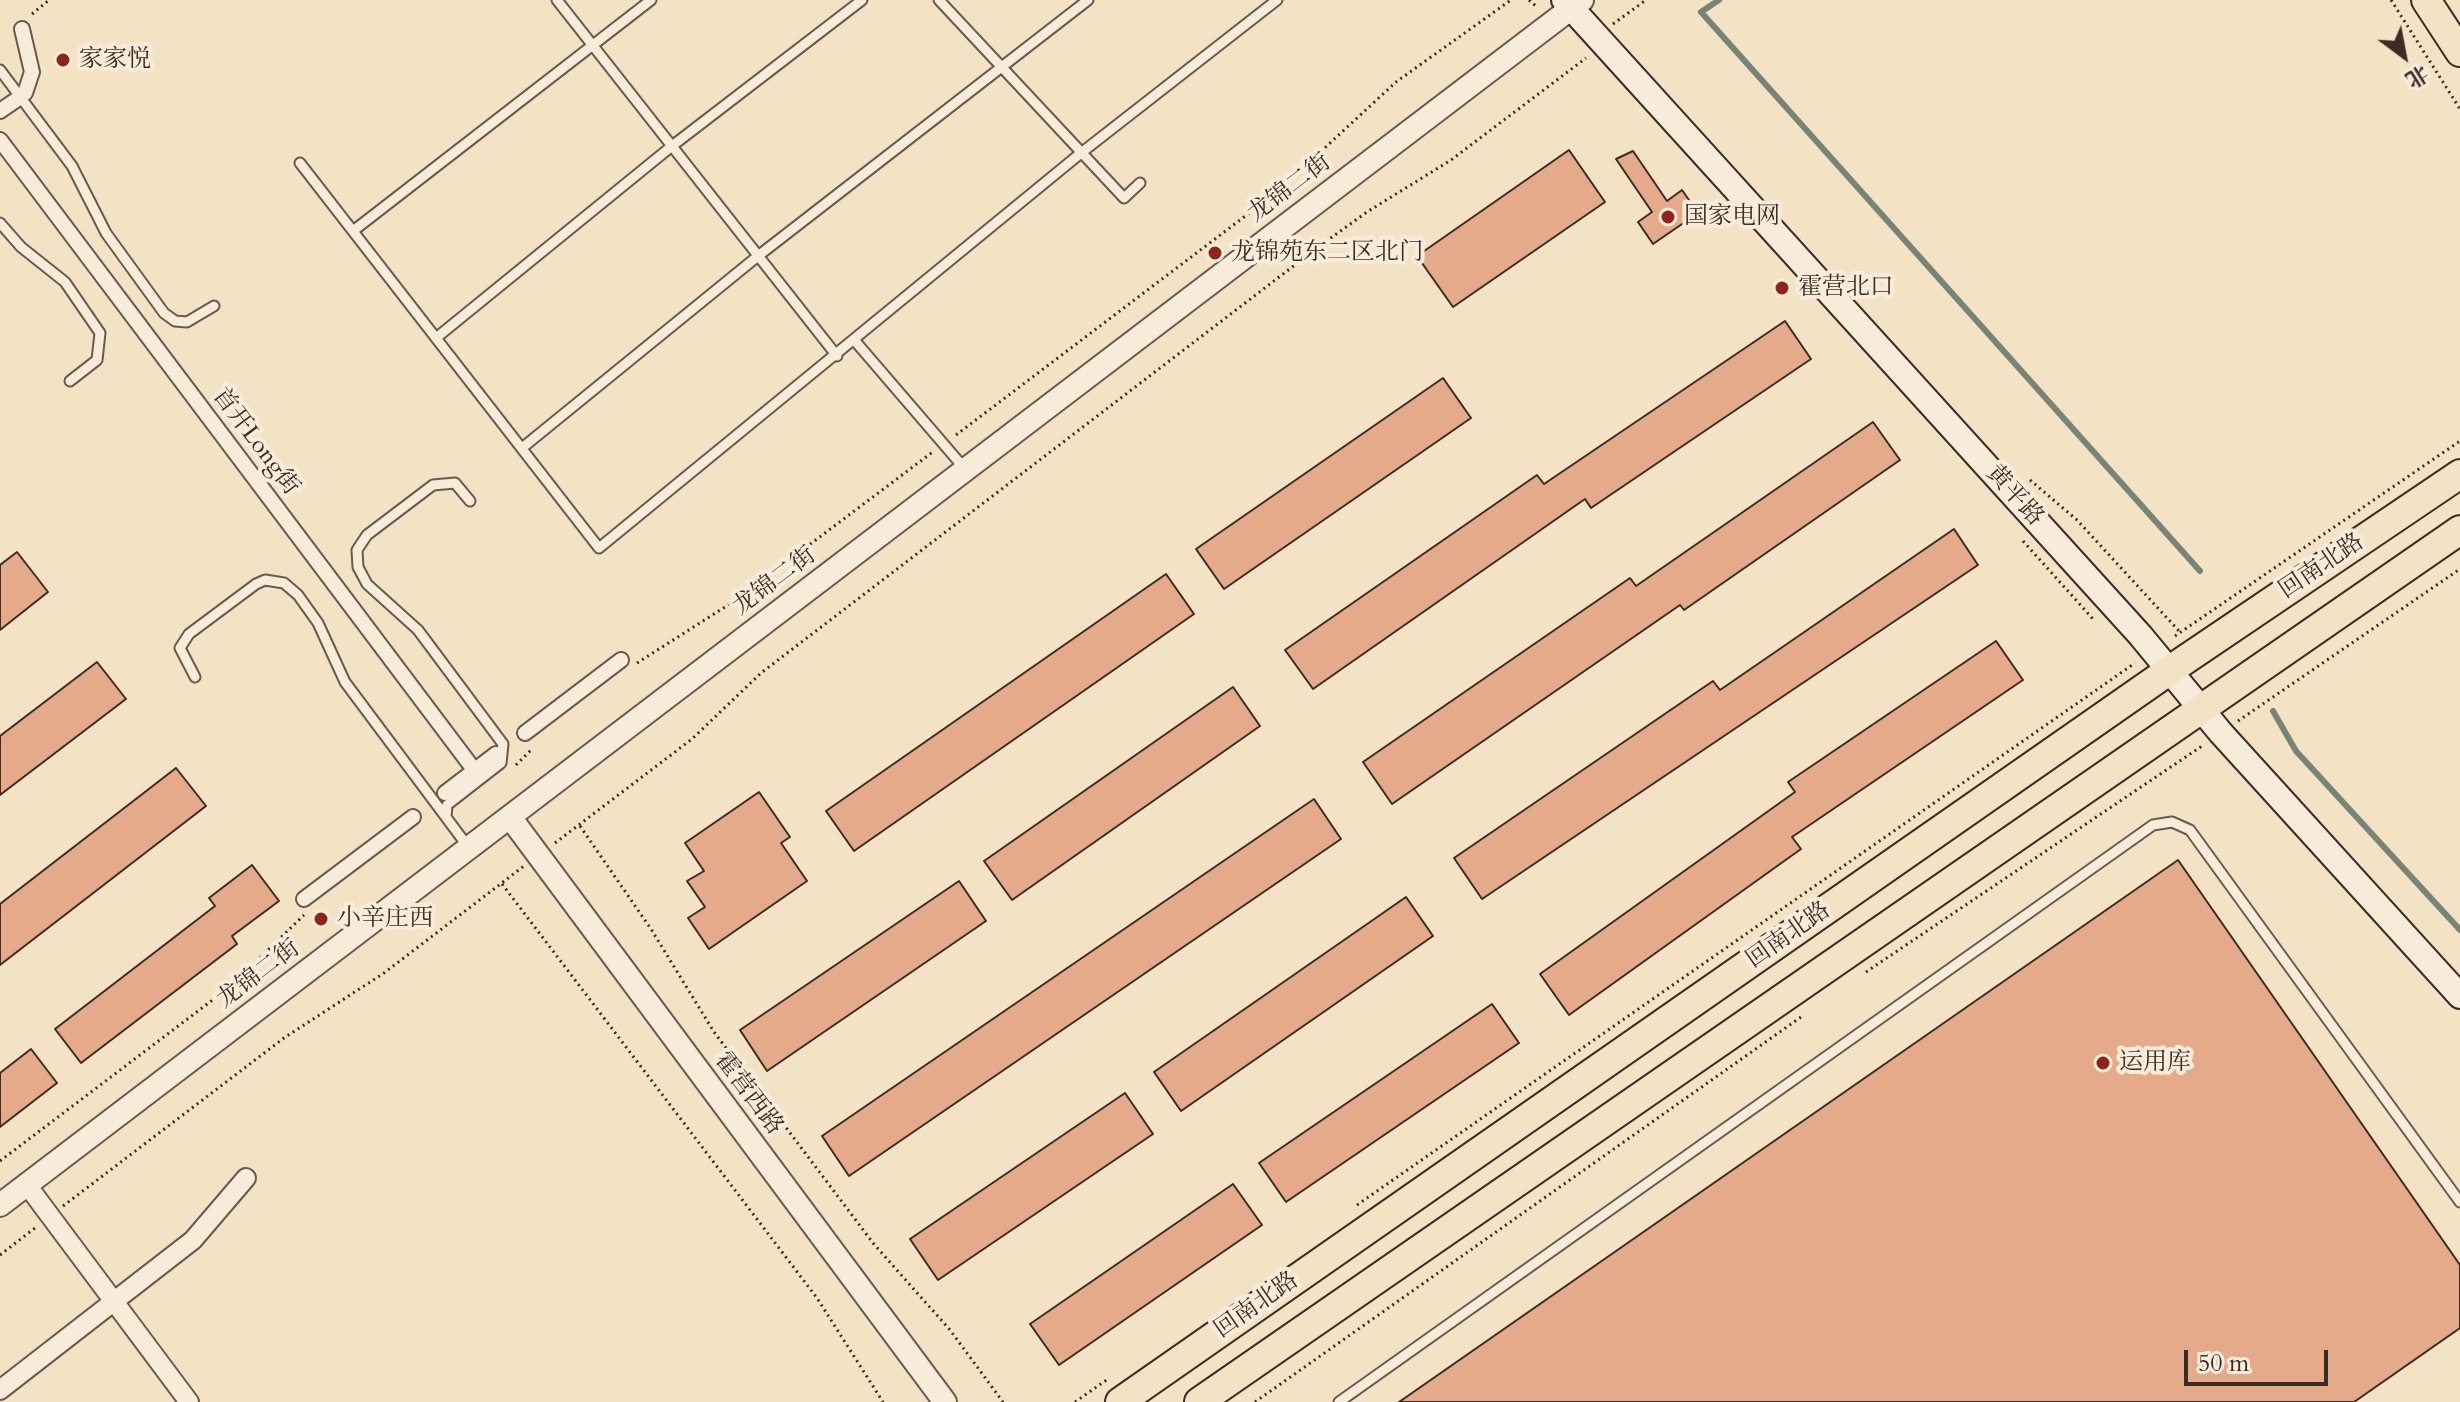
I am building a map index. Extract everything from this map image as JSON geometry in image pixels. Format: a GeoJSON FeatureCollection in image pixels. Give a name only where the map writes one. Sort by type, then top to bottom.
{"type":"FeatureCollection","features":[{"type":"Feature","properties":{"kind":"main road"},"geometry":{"type":"LineString","coordinates":[[2426,0],[2460,52]]}},
{"type":"Feature","properties":{"kind":"main road","name":"黄平路"},"geometry":{"type":"LineString","coordinates":[[1572,3],[2460,996]]}},
{"type":"Feature","properties":{"kind":"main road","name":"回南北路"},"geometry":{"type":"LineString","coordinates":[[1117,1388],[2460,474]]}},
{"type":"Feature","properties":{"kind":"main road","name":"回南北路"},"geometry":{"type":"LineString","coordinates":[[1199,1402],[2199,707],[2460,530]]}},
{"type":"Feature","properties":{"kind":"street","name":"龙锦二街"},"geometry":{"type":"LineString","coordinates":[[0,1205],[1572,3]]}},
{"type":"Feature","properties":{"kind":"street"},"geometry":{"type":"LineString","coordinates":[[0,111],[21,96],[32,72],[22,29]]}},
{"type":"Feature","properties":{"kind":"street","name":"首开Long街"},"geometry":{"type":"LineString","coordinates":[[0,140],[475,771]]}},
{"type":"Feature","properties":{"kind":"street"},"geometry":{"type":"LineString","coordinates":[[535,732],[624,665]]}},
{"type":"Feature","properties":{"kind":"street"},"geometry":{"type":"LineString","coordinates":[[445,793],[496,754]]}},
{"type":"Feature","properties":{"kind":"street"},"geometry":{"type":"LineString","coordinates":[[304,907],[413,817]]}},
{"type":"Feature","properties":{"kind":"street","name":"霍营西路"},"geometry":{"type":"LineString","coordinates":[[510,817],[945,1402]]}},
{"type":"Feature","properties":{"kind":"street"},"geometry":{"type":"LineString","coordinates":[[0,1390],[110,1296],[193,1240],[246,1178]]}},
{"type":"Feature","properties":{"kind":"street"},"geometry":{"type":"LineString","coordinates":[[27,1185],[189,1402]]}},
{"type":"Feature","properties":{"kind":"lane"},"geometry":{"type":"LineString","coordinates":[[557,0],[837,356]]}},
{"type":"Feature","properties":{"kind":"lane"},"geometry":{"type":"LineString","coordinates":[[353,231],[651,0]]}},
{"type":"Feature","properties":{"kind":"lane"},"geometry":{"type":"LineString","coordinates":[[436,338],[672,146],[862,0]]}},
{"type":"Feature","properties":{"kind":"lane"},"geometry":{"type":"LineString","coordinates":[[939,0],[1124,198],[1140,183]]}},
{"type":"Feature","properties":{"kind":"lane"},"geometry":{"type":"LineString","coordinates":[[522,448],[758,256],[1088,0]]}},
{"type":"Feature","properties":{"kind":"lane"},"geometry":{"type":"LineString","coordinates":[[300,163],[599,548],[1081,153],[1277,0]]}},
{"type":"Feature","properties":{"kind":"lane"},"geometry":{"type":"LineString","coordinates":[[0,70],[72,166],[106,233],[164,313],[175,321],[187,322],[214,306]]}},
{"type":"Feature","properties":{"kind":"lane"},"geometry":{"type":"LineString","coordinates":[[0,223],[21,247],[65,282],[100,333],[97,360],[70,381]]}},
{"type":"Feature","properties":{"kind":"lane"},"geometry":{"type":"LineString","coordinates":[[855,341],[965,469]]}},
{"type":"Feature","properties":{"kind":"lane"},"geometry":{"type":"LineString","coordinates":[[446,817],[447,805],[501,763],[503,744],[418,630],[367,584],[358,567],[357,550],[367,535],[433,485],[455,483],[470,501]]}},
{"type":"Feature","properties":{"kind":"lane"},"geometry":{"type":"LineString","coordinates":[[195,677],[180,648],[189,634],[256,584],[265,580],[284,583],[298,595],[318,623],[345,682],[469,848]]}},
{"type":"Feature","properties":{"kind":"lane"},"geometry":{"type":"LineString","coordinates":[[1339,1402],[2153,825],[2172,822],[2190,830],[2460,1202]]}},
{"type":"Feature","properties":{"kind":"path"},"geometry":{"type":"LineString","coordinates":[[624,665],[736,600],[1277,192],[1396,82],[1511,0]]}},
{"type":"Feature","properties":{"kind":"path"},"geometry":{"type":"LineString","coordinates":[[1633,9],[1646,0]]}},
{"type":"Feature","properties":{"kind":"path"},"geometry":{"type":"LineString","coordinates":[[2391,0],[2460,109]]}},
{"type":"Feature","properties":{"kind":"path"},"geometry":{"type":"LineString","coordinates":[[1003,1402],[950,1330],[883,1255],[714,1032],[581,823],[692,739],[761,673],[1296,264],[1367,212],[1451,160],[1562,77]]}},
{"type":"Feature","properties":{"kind":"path"},"geometry":{"type":"LineString","coordinates":[[2202,617],[2460,441]]}},
{"type":"Feature","properties":{"kind":"path"},"geometry":{"type":"LineString","coordinates":[[2261,705],[2460,569]]}},
{"type":"Feature","properties":{"kind":"path"},"geometry":{"type":"LineString","coordinates":[[1348,1212],[2110,681]]}},
{"type":"Feature","properties":{"kind":"path"},"geometry":{"type":"LineString","coordinates":[[507,772],[535,732]]}},
{"type":"Feature","properties":{"kind":"path"},"geometry":{"type":"LineString","coordinates":[[1860,976],[2182,760]]}},
{"type":"Feature","properties":{"kind":"path"},"geometry":{"type":"LineString","coordinates":[[501,883],[808,1286],[883,1402]]}},
{"type":"Feature","properties":{"kind":"path"},"geometry":{"type":"LineString","coordinates":[[0,1255],[284,1038],[384,973],[489,893]]}},
{"type":"Feature","properties":{"kind":"path"},"geometry":{"type":"LineString","coordinates":[[0,1161],[231,986],[304,907]]}},
{"type":"Feature","properties":{"kind":"path"},"geometry":{"type":"LineString","coordinates":[[1255,1402],[1807,1012]]}},
{"type":"Feature","properties":{"kind":"path"},"geometry":{"type":"LineString","coordinates":[[1075,1402],[1117,1388]]}},
{"type":"Feature","properties":{"kind":"building"},"geometry":{"type":"Polygon","coordinates":[[[1569,150],[1605,202],[1453,307],[1417,256],[1569,150]]]}},
{"type":"Feature","properties":{"kind":"building"},"geometry":{"type":"Polygon","coordinates":[[[1633,151],[1667,201],[1682,190],[1698,213],[1653,244],[1638,222],[1652,212],[1616,159],[1633,151]]]}},
{"type":"Feature","properties":{"kind":"building"},"geometry":{"type":"Polygon","coordinates":[[[1785,321],[1811,359],[1591,508],[1585,499],[1313,689],[1285,650],[1537,475],[1544,484],[1785,321]]]}},
{"type":"Feature","properties":{"kind":"building"},"geometry":{"type":"Polygon","coordinates":[[[1443,378],[1471,418],[1224,589],[1196,549],[1443,378]]]}},
{"type":"Feature","properties":{"kind":"building"},"geometry":{"type":"Polygon","coordinates":[[[1873,422],[1900,460],[1684,610],[1680,605],[1392,804],[1363,762],[1630,578],[1636,586],[1873,422]]]}},
{"type":"Feature","properties":{"kind":"building"},"geometry":{"type":"Polygon","coordinates":[[[1954,529],[1978,565],[1482,899],[1454,858],[1713,681],[1720,690],[1954,529]]]}},
{"type":"Feature","properties":{"kind":"building"},"geometry":{"type":"Polygon","coordinates":[[[17,552],[48,592],[0,630],[0,565],[17,552]]]}},
{"type":"Feature","properties":{"kind":"building"},"geometry":{"type":"Polygon","coordinates":[[[1166,574],[1194,614],[854,851],[826,811],[1166,574]]]}},
{"type":"Feature","properties":{"kind":"building"},"geometry":{"type":"Polygon","coordinates":[[[1996,641],[2023,680],[1792,837],[1801,849],[1569,1015],[1540,974],[1795,792],[1788,782],[1996,641]]]}},
{"type":"Feature","properties":{"kind":"building"},"geometry":{"type":"Polygon","coordinates":[[[97,662],[126,699],[0,795],[0,736],[97,662]]]}},
{"type":"Feature","properties":{"kind":"building"},"geometry":{"type":"Polygon","coordinates":[[[1233,687],[1260,726],[1012,900],[984,861],[1233,687]]]}},
{"type":"Feature","properties":{"kind":"building"},"geometry":{"type":"Polygon","coordinates":[[[176,768],[206,806],[0,965],[0,904],[176,768]]]}},
{"type":"Feature","properties":{"kind":"building"},"geometry":{"type":"Polygon","coordinates":[[[759,792],[790,837],[781,843],[807,881],[709,949],[688,918],[705,907],[687,881],[704,871],[685,843],[759,792]]]}},
{"type":"Feature","properties":{"kind":"building"},"geometry":{"type":"Polygon","coordinates":[[[1314,799],[1341,839],[849,1176],[822,1136],[1314,799]]]}},
{"type":"Feature","properties":{"kind":"building","name":"运用库"},"geometry":{"type":"Polygon","coordinates":[[[2178,860],[2460,1265],[2460,1328],[2354,1402],[1399,1402],[2178,860]]]}},
{"type":"Feature","properties":{"kind":"building"},"geometry":{"type":"Polygon","coordinates":[[[252,865],[279,901],[232,936],[237,944],[81,1063],[55,1029],[215,906],[209,898],[252,865]]]}},
{"type":"Feature","properties":{"kind":"building"},"geometry":{"type":"Polygon","coordinates":[[[959,881],[986,921],[767,1071],[740,1030],[959,881]]]}},
{"type":"Feature","properties":{"kind":"building"},"geometry":{"type":"Polygon","coordinates":[[[1406,897],[1433,936],[1181,1111],[1154,1072],[1406,897]]]}},
{"type":"Feature","properties":{"kind":"building"},"geometry":{"type":"Polygon","coordinates":[[[1492,1004],[1519,1043],[1286,1202],[1259,1163],[1492,1004]]]}},
{"type":"Feature","properties":{"kind":"building"},"geometry":{"type":"Polygon","coordinates":[[[31,1049],[57,1083],[0,1127],[0,1073],[31,1049]]]}},
{"type":"Feature","properties":{"kind":"building"},"geometry":{"type":"Polygon","coordinates":[[[1125,1093],[1153,1134],[938,1280],[910,1239],[1125,1093]]]}},
{"type":"Feature","properties":{"kind":"building"},"geometry":{"type":"Polygon","coordinates":[[[1233,1184],[1262,1225],[1059,1365],[1030,1324],[1233,1184]]]}},
{"type":"Feature","properties":{"kind":"waterway"},"geometry":{"type":"LineString","coordinates":[[1719,0],[1701,12],[2200,571]]}},
{"type":"Feature","properties":{"kind":"waterway"},"geometry":{"type":"LineString","coordinates":[[2273,711],[2296,751],[2460,930]]}},
{"type":"Feature","properties":{"kind":"place","name":"家家悦"},"geometry":{"type":"Point","coordinates":[63,60]}},
{"type":"Feature","properties":{"kind":"place","name":"国家电网"},"geometry":{"type":"Point","coordinates":[1668,217]}},
{"type":"Feature","properties":{"kind":"place","name":"龙锦苑东二区北门"},"geometry":{"type":"Point","coordinates":[1215,253]}},
{"type":"Feature","properties":{"kind":"place","name":"霍营北口"},"geometry":{"type":"Point","coordinates":[1782,288]}},
{"type":"Feature","properties":{"kind":"place","name":"小辛庄西"},"geometry":{"type":"Point","coordinates":[321,919]}},
{"type":"Feature","properties":{"kind":"place","name":"运用库"},"geometry":{"type":"Point","coordinates":[2103,1063]}}]}
